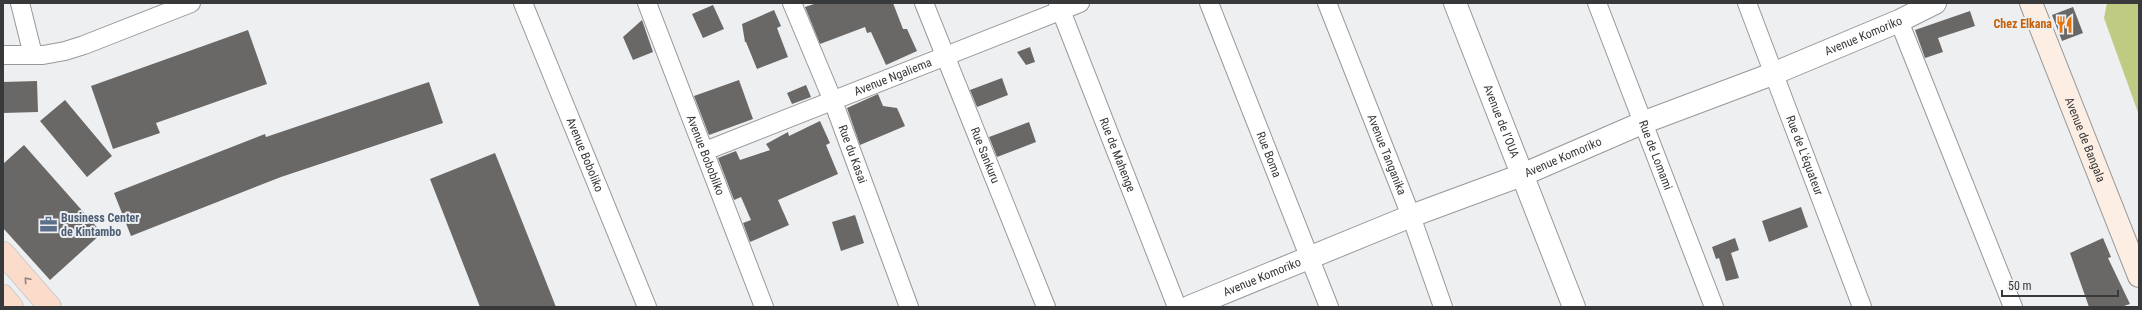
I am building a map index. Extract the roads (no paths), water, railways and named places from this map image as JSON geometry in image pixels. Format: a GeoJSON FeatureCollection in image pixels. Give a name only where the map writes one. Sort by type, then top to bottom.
{"type":"FeatureCollection","features":[{"type":"Feature","properties":{"kind":"main road","name":"Avenue de Bangala"},"geometry":{"type":"LineString","coordinates":[[2031,3],[2139,276]]}},
{"type":"Feature","properties":{"kind":"main road"},"geometry":{"type":"LineString","coordinates":[[3,253],[50,307]]}},
{"type":"Feature","properties":{"kind":"main road"},"geometry":{"type":"LineString","coordinates":[[3,296],[12,307]]}},
{"type":"Feature","properties":{"kind":"street"},"geometry":{"type":"LineString","coordinates":[[20,3],[33,55]]}},
{"type":"Feature","properties":{"kind":"street"},"geometry":{"type":"LineString","coordinates":[[3,55],[33,55],[58,52],[84,45],[191,3]]}},
{"type":"Feature","properties":{"kind":"street","name":"Avenue Boboliko"},"geometry":{"type":"LineString","coordinates":[[523,3],[647,307]]}},
{"type":"Feature","properties":{"kind":"street","name":"Avenue Bobobliko"},"geometry":{"type":"LineString","coordinates":[[647,3],[764,307]]}},
{"type":"Feature","properties":{"kind":"street","name":"Rue du Kasai"},"geometry":{"type":"LineString","coordinates":[[792,3],[833,102],[910,307]]}},
{"type":"Feature","properties":{"kind":"street","name":"Rue Sankuru"},"geometry":{"type":"LineString","coordinates":[[924,3],[1046,307]]}},
{"type":"Feature","properties":{"kind":"street","name":"Avenue Ngaliema"},"geometry":{"type":"LineString","coordinates":[[705,151],[833,102],[1060,7],[1080,3]]}},
{"type":"Feature","properties":{"kind":"street","name":"Rue Boma"},"geometry":{"type":"LineString","coordinates":[[1209,3],[1329,307]]}},
{"type":"Feature","properties":{"kind":"street","name":"Avenue Tanganika"},"geometry":{"type":"LineString","coordinates":[[1327,3],[1411,216],[1443,307]]}},
{"type":"Feature","properties":{"kind":"street","name":"Avenue de l’OUA"},"geometry":{"type":"LineString","coordinates":[[1455,3],[1574,307]]}},
{"type":"Feature","properties":{"kind":"street","name":"Rue de Lomami"},"geometry":{"type":"LineString","coordinates":[[1597,3],[1714,307]]}},
{"type":"Feature","properties":{"kind":"street","name":"Rue de L'équateur"},"geometry":{"type":"LineString","coordinates":[[1747,3],[1775,73],[1862,307]]}},
{"type":"Feature","properties":{"kind":"street","name":"Avenue Komoriko"},"geometry":{"type":"LineString","coordinates":[[1189,307],[1411,216],[1522,175],[1642,123],[1775,73],[1899,21],[1935,3]]}},
{"type":"Feature","properties":{"kind":"street","name":"Rue de Mahenge"},"geometry":{"type":"LineString","coordinates":[[1060,7],[1177,307]]}},
{"type":"Feature","properties":{"kind":"street"},"geometry":{"type":"LineString","coordinates":[[1899,21],[2013,307]]}},
{"type":"Feature","properties":{"kind":"place","name":"Chez Elkana"},"geometry":{"type":"Point","coordinates":[2065,24]}},
{"type":"Feature","properties":{"kind":"place","name":"Business Center de Kintambo"},"geometry":{"type":"Point","coordinates":[48,225]}}]}
